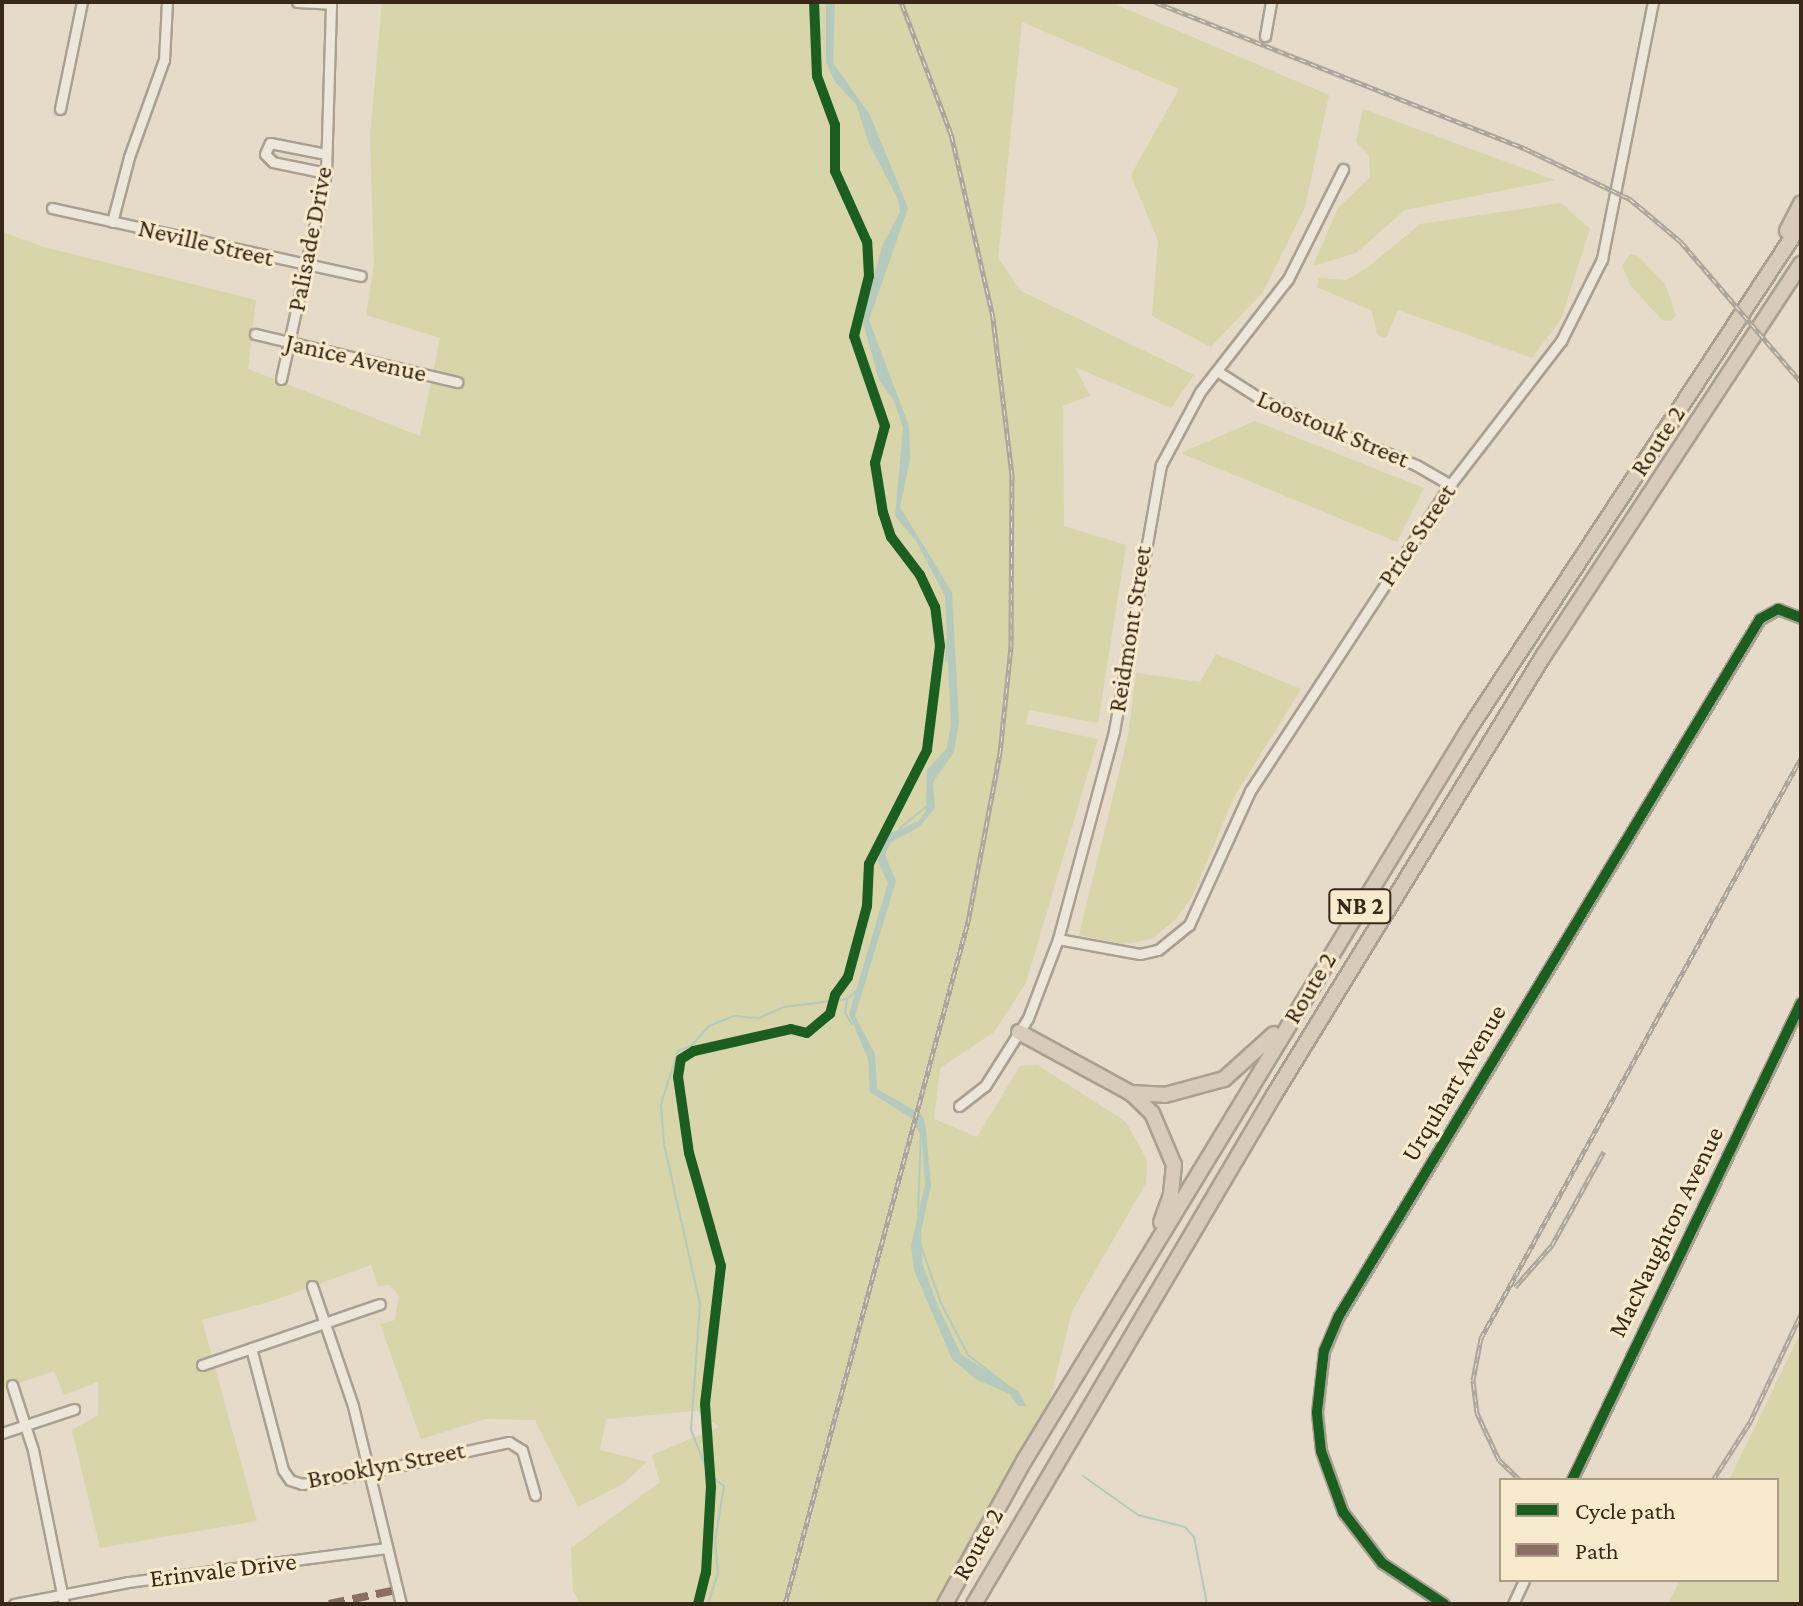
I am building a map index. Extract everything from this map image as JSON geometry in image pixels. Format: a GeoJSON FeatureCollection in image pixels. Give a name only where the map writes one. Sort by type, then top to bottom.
{"type":"FeatureCollection","features":[{"type":"Feature","properties":{"kind":"highway"},"geometry":{"type":"LineString","coordinates":[[1752,300],[1801,203]]}},
{"type":"Feature","properties":{"kind":"highway","name":"Route 2"},"geometry":{"type":"LineString","coordinates":[[945,1604],[1127,1291],[1315,978],[1511,662],[1801,224]]}},
{"type":"Feature","properties":{"kind":"highway","name":"Route 2"},"geometry":{"type":"LineString","coordinates":[[974,1604],[1234,1163],[1544,655],[1801,264]]}},
{"type":"Feature","properties":{"kind":"highway"},"geometry":{"type":"LineString","coordinates":[[1131,1093],[1165,1095],[1224,1079],[1278,1030],[1315,978]]}},
{"type":"Feature","properties":{"kind":"highway"},"geometry":{"type":"LineString","coordinates":[[1019,1032],[1131,1093],[1165,1134],[1174,1165],[1171,1195],[1127,1291]]}},
{"type":"Feature","properties":{"kind":"street"},"geometry":{"type":"LineString","coordinates":[[60,109],[82,2]]}},
{"type":"Feature","properties":{"kind":"street"},"geometry":{"type":"LineString","coordinates":[[112,222],[129,157],[164,60],[167,2]]}},
{"type":"Feature","properties":{"kind":"street"},"geometry":{"type":"LineString","coordinates":[[297,2],[331,3]]}},
{"type":"Feature","properties":{"kind":"street"},"geometry":{"type":"LineString","coordinates":[[1265,36],[1271,2]]}},
{"type":"Feature","properties":{"kind":"street","name":"Price Street"},"geometry":{"type":"LineString","coordinates":[[1058,939],[1140,954],[1175,940],[1189,925],[1250,791],[1450,485],[1561,341],[1602,259],[1653,2]]}},
{"type":"Feature","properties":{"kind":"street","name":"Palisade Drive"},"geometry":{"type":"LineString","coordinates":[[281,379],[326,173],[331,3]]}},
{"type":"Feature","properties":{"kind":"street"},"geometry":{"type":"LineString","coordinates":[[326,154],[270,143],[265,154],[273,162],[326,173]]}},
{"type":"Feature","properties":{"kind":"street","name":"Reidmont Street"},"geometry":{"type":"LineString","coordinates":[[959,1106],[985,1086],[1019,1032],[1043,984],[1058,939],[1114,731],[1150,501],[1176,429],[1288,279],[1343,169]]}},
{"type":"Feature","properties":{"kind":"street","name":"Neville Street"},"geometry":{"type":"LineString","coordinates":[[52,208],[361,276]]}},
{"type":"Feature","properties":{"kind":"street","name":"Janice Avenue"},"geometry":{"type":"LineString","coordinates":[[255,334],[457,382]]}},
{"type":"Feature","properties":{"kind":"street","name":"Loostouk Street"},"geometry":{"type":"LineString","coordinates":[[1217,371],[1267,403],[1416,465],[1450,485]]}},
{"type":"Feature","properties":{"kind":"street","name":"Urquhart Avenue"},"geometry":{"type":"LineString","coordinates":[[1444,1604],[1382,1563],[1343,1512],[1321,1451],[1317,1412],[1324,1351],[1339,1316],[1760,619],[1778,609],[1801,618]]}},
{"type":"Feature","properties":{"kind":"street","name":"MacNaughton Avenue"},"geometry":{"type":"LineString","coordinates":[[1573,1478],[1801,1003]]}},
{"type":"Feature","properties":{"kind":"street"},"geometry":{"type":"LineString","coordinates":[[312,1286],[370,1472],[401,1604]]}},
{"type":"Feature","properties":{"kind":"street"},"geometry":{"type":"LineString","coordinates":[[202,1365],[380,1304]]}},
{"type":"Feature","properties":{"kind":"street","name":"Brooklyn Street"},"geometry":{"type":"LineString","coordinates":[[251,1348],[286,1476],[302,1484],[509,1442],[522,1450],[535,1495]]}},
{"type":"Feature","properties":{"kind":"street"},"geometry":{"type":"LineString","coordinates":[[12,1385],[25,1425],[63,1600]]}},
{"type":"Feature","properties":{"kind":"street"},"geometry":{"type":"LineString","coordinates":[[2,1433],[74,1409]]}},
{"type":"Feature","properties":{"kind":"street","name":"Erinvale Drive"},"geometry":{"type":"LineString","coordinates":[[14,1604],[63,1600],[128,1582],[386,1548]]}},
{"type":"Feature","properties":{"kind":"street"},"geometry":{"type":"LineString","coordinates":[[1513,1604],[1523,1582]]}},
{"type":"Feature","properties":{"kind":"shaded area"},"geometry":{"type":"Polygon","coordinates":[[[382,2],[1110,2],[1329,95],[1305,207],[1263,292],[1211,347],[1152,316],[1158,241],[1131,175],[1179,89],[1022,22],[998,258],[1021,291],[1194,375],[1171,408],[1075,367],[1090,396],[1063,406],[1064,526],[1126,545],[1098,723],[1029,710],[1026,724],[1098,739],[1026,983],[994,1032],[940,1068],[934,1119],[977,1137],[1020,1066],[1038,1065],[1126,1122],[1147,1160],[1146,1183],[1072,1311],[1047,1412],[939,1604],[580,1604],[573,1591],[571,1548],[660,1482],[652,1455],[719,1427],[697,1411],[606,1419],[600,1450],[647,1462],[623,1484],[578,1507],[535,1420],[485,1419],[421,1439],[380,1324],[395,1320],[399,1296],[390,1285],[378,1286],[371,1265],[272,1301],[202,1320],[257,1521],[100,1548],[72,1430],[98,1415],[98,1382],[64,1395],[54,1371],[2,1389],[2,232],[44,247],[256,300],[248,369],[420,436],[440,338],[366,315],[374,264],[370,137],[382,2]]]}},
{"type":"Feature","properties":{"kind":"shaded area"},"geometry":{"type":"Polygon","coordinates":[[[826,2],[835,2],[833,63],[870,115],[908,208],[869,320],[909,426],[910,459],[900,507],[952,592],[959,722],[954,752],[933,782],[935,808],[919,827],[890,843],[885,855],[896,881],[855,1016],[875,1054],[877,1089],[921,1114],[925,1122],[931,1186],[921,1231],[922,1263],[938,1306],[961,1354],[1019,1392],[1026,1406],[1018,1406],[1010,1394],[977,1380],[952,1359],[914,1270],[911,1245],[925,1185],[922,1138],[911,1118],[870,1092],[868,1059],[849,1014],[888,883],[878,862],[882,845],[888,834],[919,821],[926,810],[927,770],[947,748],[951,724],[945,596],[916,541],[895,516],[903,428],[894,401],[879,380],[862,319],[882,246],[900,212],[898,199],[869,144],[856,104],[835,82],[826,62],[826,2]]]}},
{"type":"Feature","properties":{"kind":"shaded area"},"geometry":{"type":"Polygon","coordinates":[[[1363,109],[1555,180],[1405,210],[1356,253],[1313,266],[1338,208],[1370,177],[1369,155],[1356,142],[1363,109]]]}},
{"type":"Feature","properties":{"kind":"shaded area"},"geometry":{"type":"Polygon","coordinates":[[[1561,203],[1590,229],[1561,319],[1532,358],[1398,310],[1386,338],[1377,335],[1372,311],[1317,287],[1319,278],[1346,280],[1367,268],[1420,224],[1561,203]]]}},
{"type":"Feature","properties":{"kind":"shaded area"},"geometry":{"type":"Polygon","coordinates":[[[1630,254],[1638,256],[1665,284],[1676,315],[1671,321],[1662,320],[1631,286],[1622,266],[1630,254]]]}},
{"type":"Feature","properties":{"kind":"shaded area"},"geometry":{"type":"Polygon","coordinates":[[[1255,421],[1424,488],[1397,542],[1181,453],[1255,421]]]}},
{"type":"Feature","properties":{"kind":"shaded area"},"geometry":{"type":"Polygon","coordinates":[[[1216,654],[1301,689],[1234,797],[1193,895],[1175,920],[1152,939],[1123,944],[1079,935],[1128,736],[1136,673],[1200,682],[1216,654]]]}},
{"type":"Feature","properties":{"kind":"shaded area"},"geometry":{"type":"Polygon","coordinates":[[[1801,1332],[1801,1604],[1668,1604],[1679,1582],[1779,1582],[1779,1478],[1730,1478],[1801,1332]]]}},
{"type":"Feature","properties":{"kind":"waterway"},"geometry":{"type":"LineString","coordinates":[[946,661],[947,640]]}},
{"type":"Feature","properties":{"kind":"waterway"},"geometry":{"type":"LineString","coordinates":[[900,828],[926,807]]}},
{"type":"Feature","properties":{"kind":"waterway"},"geometry":{"type":"LineString","coordinates":[[869,952],[877,929]]}},
{"type":"Feature","properties":{"kind":"waterway"},"geometry":{"type":"LineString","coordinates":[[847,999],[855,992]]}},
{"type":"Feature","properties":{"kind":"waterway"},"geometry":{"type":"LineString","coordinates":[[708,1604],[718,1574],[715,1541],[724,1486],[709,1475],[691,1430],[700,1304],[664,1144],[661,1104],[678,1051],[692,1045],[709,1026],[734,1016],[759,1018],[784,1007],[846,999]]}},
{"type":"Feature","properties":{"kind":"waterway"},"geometry":{"type":"LineString","coordinates":[[847,1000],[845,1013],[852,1024]]}},
{"type":"Feature","properties":{"kind":"waterway"},"geometry":{"type":"LineString","coordinates":[[918,1216],[921,1131]]}},
{"type":"Feature","properties":{"kind":"waterway"},"geometry":{"type":"LineString","coordinates":[[921,1246],[941,1303],[968,1355],[1008,1386]]}},
{"type":"Feature","properties":{"kind":"waterway"},"geometry":{"type":"LineString","coordinates":[[1083,1476],[1138,1515],[1185,1527],[1194,1537],[1207,1604]]}},
{"type":"Feature","properties":{"kind":"railway"},"geometry":{"type":"LineString","coordinates":[[785,1604],[968,922],[1000,753],[1011,647],[1012,475],[993,317],[951,134],[901,2]]}},
{"type":"Feature","properties":{"kind":"railway"},"geometry":{"type":"LineString","coordinates":[[1155,2],[1524,148],[1630,199],[1681,242],[1801,382]]}},
{"type":"Feature","properties":{"kind":"railway"},"geometry":{"type":"LineString","coordinates":[[1518,1478],[1499,1460],[1477,1413],[1473,1380],[1481,1338],[1801,758]]}},
{"type":"Feature","properties":{"kind":"railway"},"geometry":{"type":"LineString","coordinates":[[1515,1287],[1552,1245],[1604,1151]]}},
{"type":"Feature","properties":{"kind":"railway"},"geometry":{"type":"LineString","coordinates":[[1714,1478],[1750,1422],[1801,1314]]}},
{"type":"Feature","properties":{"kind":"marked path"},"geometry":{"type":"LineString","coordinates":[[329,1604],[396,1590]]}},
{"type":"Feature","properties":{"kind":"cycle path"},"geometry":{"type":"LineString","coordinates":[[698,1604],[706,1573],[711,1487],[705,1404],[721,1266],[689,1153],[678,1077],[681,1059],[694,1051],[791,1029],[807,1033],[830,1014],[835,995],[848,977],[867,906],[869,864],[927,750],[940,646],[935,607],[920,575],[891,537],[883,513],[875,463],[885,426],[854,336],[869,276],[867,242],[835,171],[835,125],[817,76],[814,2]]}},
{"type":"Feature","properties":{"kind":"cycle path"},"geometry":{"type":"LineString","coordinates":[[1444,1604],[1382,1563],[1343,1512],[1321,1451],[1317,1412],[1324,1351],[1339,1316],[1760,619],[1778,609],[1801,618]]}},
{"type":"Feature","properties":{"kind":"cycle path"},"geometry":{"type":"LineString","coordinates":[[1573,1478],[1801,1003]]}}]}
